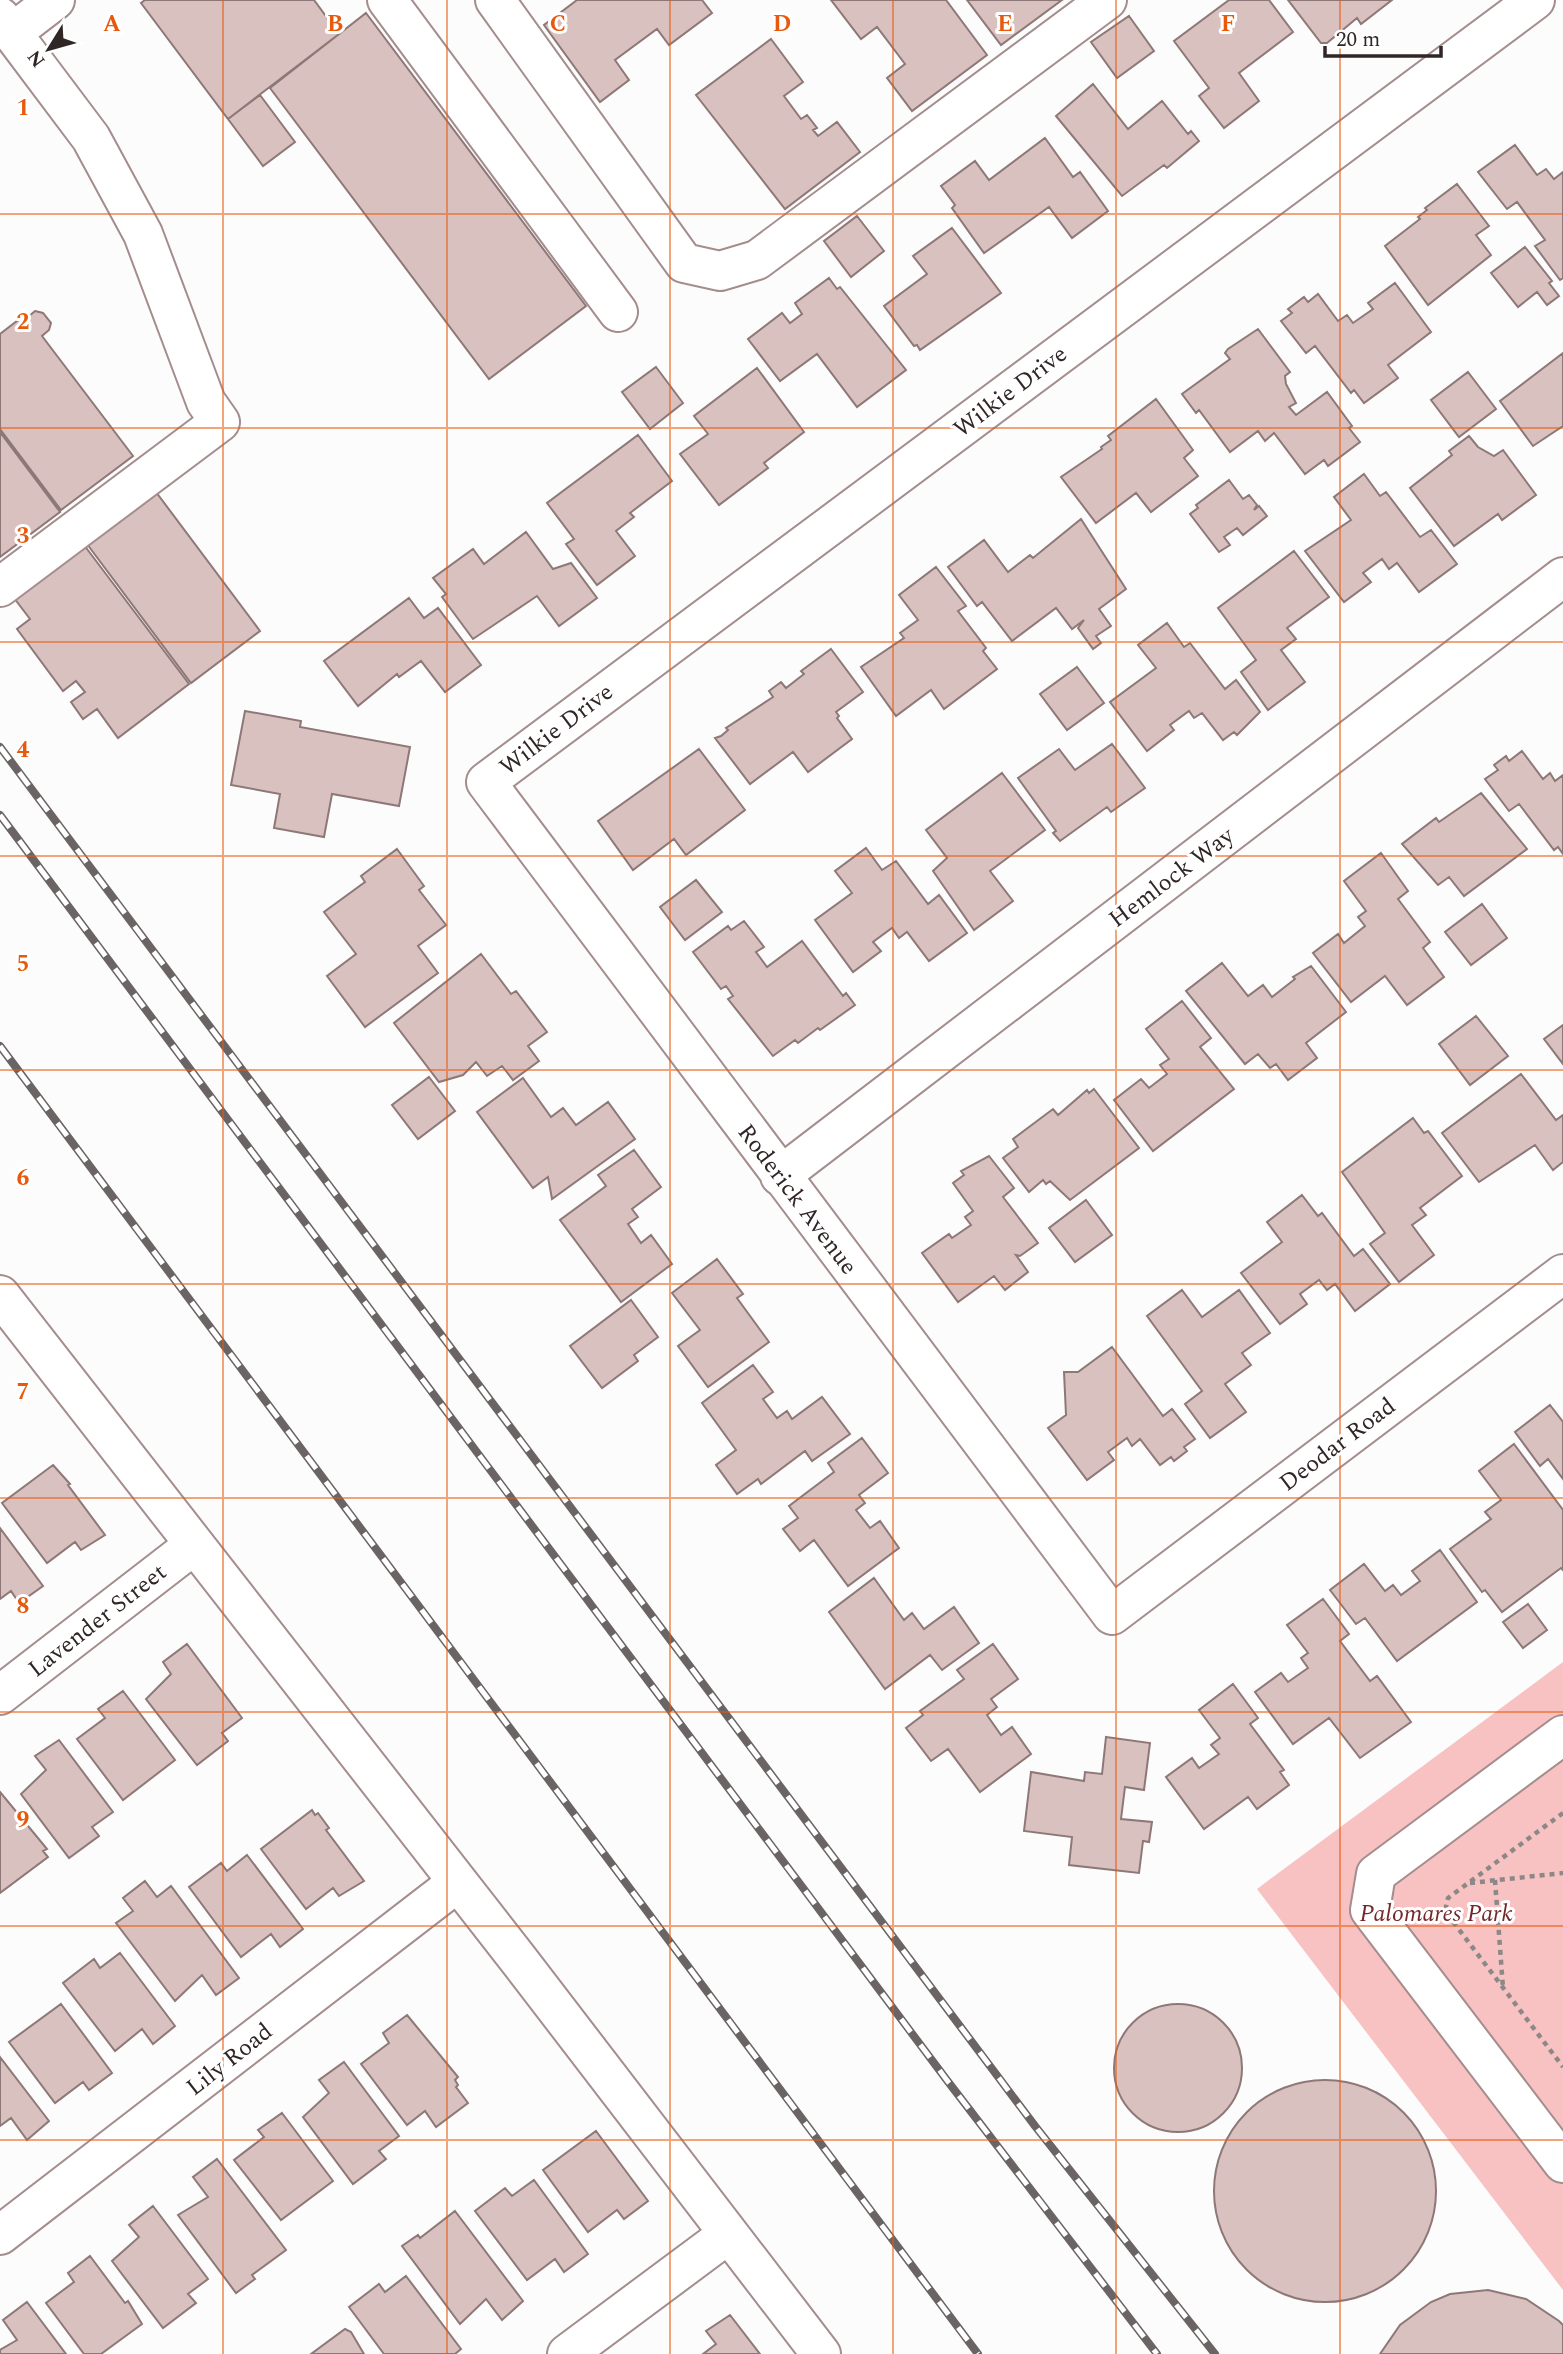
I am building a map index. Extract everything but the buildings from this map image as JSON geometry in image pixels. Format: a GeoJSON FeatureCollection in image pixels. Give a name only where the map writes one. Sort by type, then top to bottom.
{"type":"FeatureCollection","features":[{"type":"Feature","properties":{"kind":"street"},"geometry":{"type":"LineString","coordinates":[[0,587],[220,422],[205,402],[143,234],[91,138],[6,25],[55,0]]}},
{"type":"Feature","properties":{"kind":"street"},"geometry":{"type":"LineString","coordinates":[[387,0],[618,313]]}},
{"type":"Feature","properties":{"kind":"street"},"geometry":{"type":"LineString","coordinates":[[495,0],[684,263],[720,271],[757,260],[1107,0]]}},
{"type":"Feature","properties":{"kind":"street","name":"Wilkie Drive"},"geometry":{"type":"LineString","coordinates":[[486,782],[1535,0]]}},
{"type":"Feature","properties":{"kind":"street","name":"Hemlock Way"},"geometry":{"type":"LineString","coordinates":[[780,1176],[1563,577]]}},
{"type":"Feature","properties":{"kind":"street","name":"Roderick Avenue"},"geometry":{"type":"LineString","coordinates":[[486,782],[1112,1615]]}},
{"type":"Feature","properties":{"kind":"street","name":"Deodar Road"},"geometry":{"type":"LineString","coordinates":[[1112,1615],[1563,1274]]}},
{"type":"Feature","properties":{"kind":"street"},"geometry":{"type":"LineString","coordinates":[[0,1295],[458,1882],[821,2354]]}},
{"type":"Feature","properties":{"kind":"street","name":"Lavender Street"},"geometry":{"type":"LineString","coordinates":[[0,1695],[194,1545]]}},
{"type":"Feature","properties":{"kind":"street"},"geometry":{"type":"LineString","coordinates":[[1563,1735],[1377,1874],[1370,1910],[1563,2163]]}},
{"type":"Feature","properties":{"kind":"street","name":"Lily Road"},"geometry":{"type":"LineString","coordinates":[[0,2235],[458,1882]]}},
{"type":"Feature","properties":{"kind":"street"},"geometry":{"type":"LineString","coordinates":[[567,2354],[727,2235]]}},
{"type":"Feature","properties":{"kind":"path"},"geometry":{"type":"LineString","coordinates":[[1563,1813],[1448,1898],[1445,1911],[1563,2067]]}},
{"type":"Feature","properties":{"kind":"path"},"geometry":{"type":"LineString","coordinates":[[1468,1884],[1563,1873]]}},
{"type":"Feature","properties":{"kind":"path"},"geometry":{"type":"LineString","coordinates":[[1495,1880],[1503,1988]]}},
{"type":"Feature","properties":{"kind":"green space","name":"Palomares Park"},"geometry":{"type":"Polygon","coordinates":[[[1563,1662],[1563,2290],[1257,1889],[1563,1662]]]}},
{"type":"Feature","properties":{"kind":"railway"},"geometry":{"type":"LineString","coordinates":[[0,747],[1035,2126],[1215,2354]]}},
{"type":"Feature","properties":{"kind":"railway"},"geometry":{"type":"LineString","coordinates":[[0,815],[946,2079],[1157,2354]]}},
{"type":"Feature","properties":{"kind":"railway"},"geometry":{"type":"LineString","coordinates":[[0,1046],[978,2354]]}}]}
